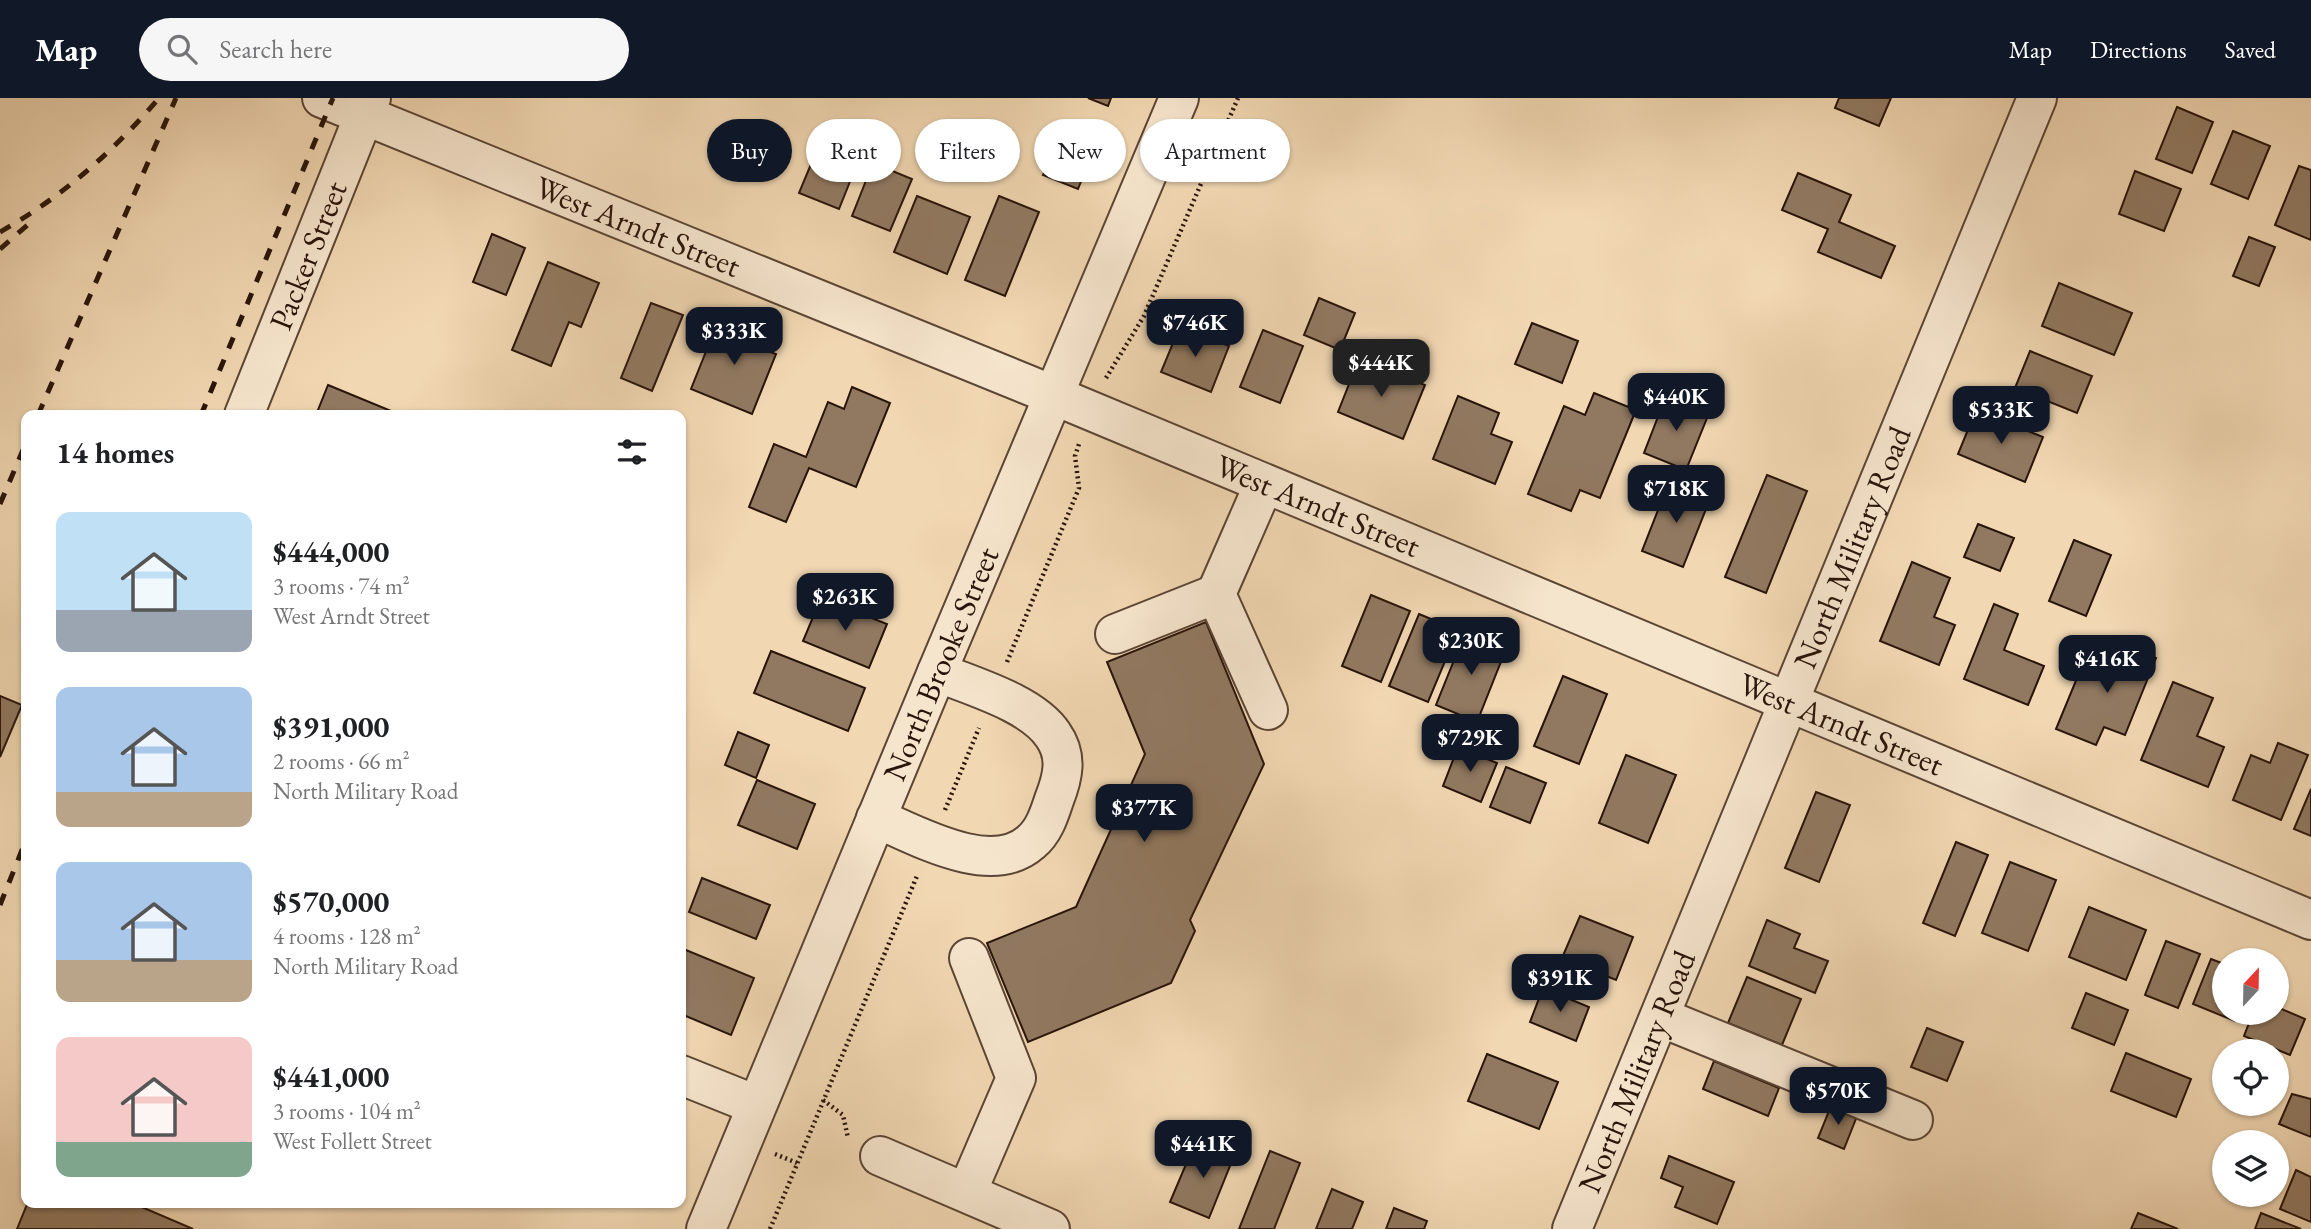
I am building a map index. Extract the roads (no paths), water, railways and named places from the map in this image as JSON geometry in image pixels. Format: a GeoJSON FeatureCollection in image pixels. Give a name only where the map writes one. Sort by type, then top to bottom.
{"type":"FeatureCollection","features":[{"type":"Feature","properties":{"kind":"street","name":"West Arndt Street"},"geometry":{"type":"LineString","coordinates":[[322,98],[368,107],[2311,920]]}},
{"type":"Feature","properties":{"kind":"street","name":"North Brooke Street"},"geometry":{"type":"LineString","coordinates":[[706,1229],[1053,395],[1180,98]]}},
{"type":"Feature","properties":{"kind":"street","name":"North Military Road"},"geometry":{"type":"LineString","coordinates":[[1572,1229],[2037,98]]}},
{"type":"Feature","properties":{"kind":"street","name":"Packer Street"},"geometry":{"type":"LineString","coordinates":[[246,410],[368,107]]}},
{"type":"Feature","properties":{"kind":"street"},"geometry":{"type":"LineString","coordinates":[[1115,634],[1216,594],[1264,484]]}},
{"type":"Feature","properties":{"kind":"street"},"geometry":{"type":"LineString","coordinates":[[1216,594],[1268,710]]}},
{"type":"Feature","properties":{"kind":"street"},"geometry":{"type":"LineString","coordinates":[[876,818],[931,842],[988,857],[1007,854],[1031,843],[1045,824],[1062,780],[1063,755],[1052,734],[1034,716],[937,672]]}},
{"type":"Feature","properties":{"kind":"street"},"geometry":{"type":"LineString","coordinates":[[967,1192],[1016,1077],[969,958]]}},
{"type":"Feature","properties":{"kind":"street"},"geometry":{"type":"LineString","coordinates":[[1660,1017],[1913,1120]]}},
{"type":"Feature","properties":{"kind":"street"},"geometry":{"type":"LineString","coordinates":[[686,1077],[756,1105]]}},
{"type":"Feature","properties":{"kind":"street"},"geometry":{"type":"LineString","coordinates":[[880,1156],[1050,1229]]}},
{"type":"Feature","properties":{"kind":"railway"},"geometry":{"type":"LineString","coordinates":[[0,232],[45,204],[86,172],[159,98]]}},
{"type":"Feature","properties":{"kind":"railway"},"geometry":{"type":"LineString","coordinates":[[40,410],[176,98]]}},
{"type":"Feature","properties":{"kind":"railway"},"geometry":{"type":"LineString","coordinates":[[203,410],[333,98]]}},
{"type":"Feature","properties":{"kind":"railway"},"geometry":{"type":"LineString","coordinates":[[0,249],[31,222]]}},
{"type":"Feature","properties":{"kind":"railway"},"geometry":{"type":"LineString","coordinates":[[0,504],[21,455]]}},
{"type":"Feature","properties":{"kind":"railway"},"geometry":{"type":"LineString","coordinates":[[0,905],[21,852]]}}]}
